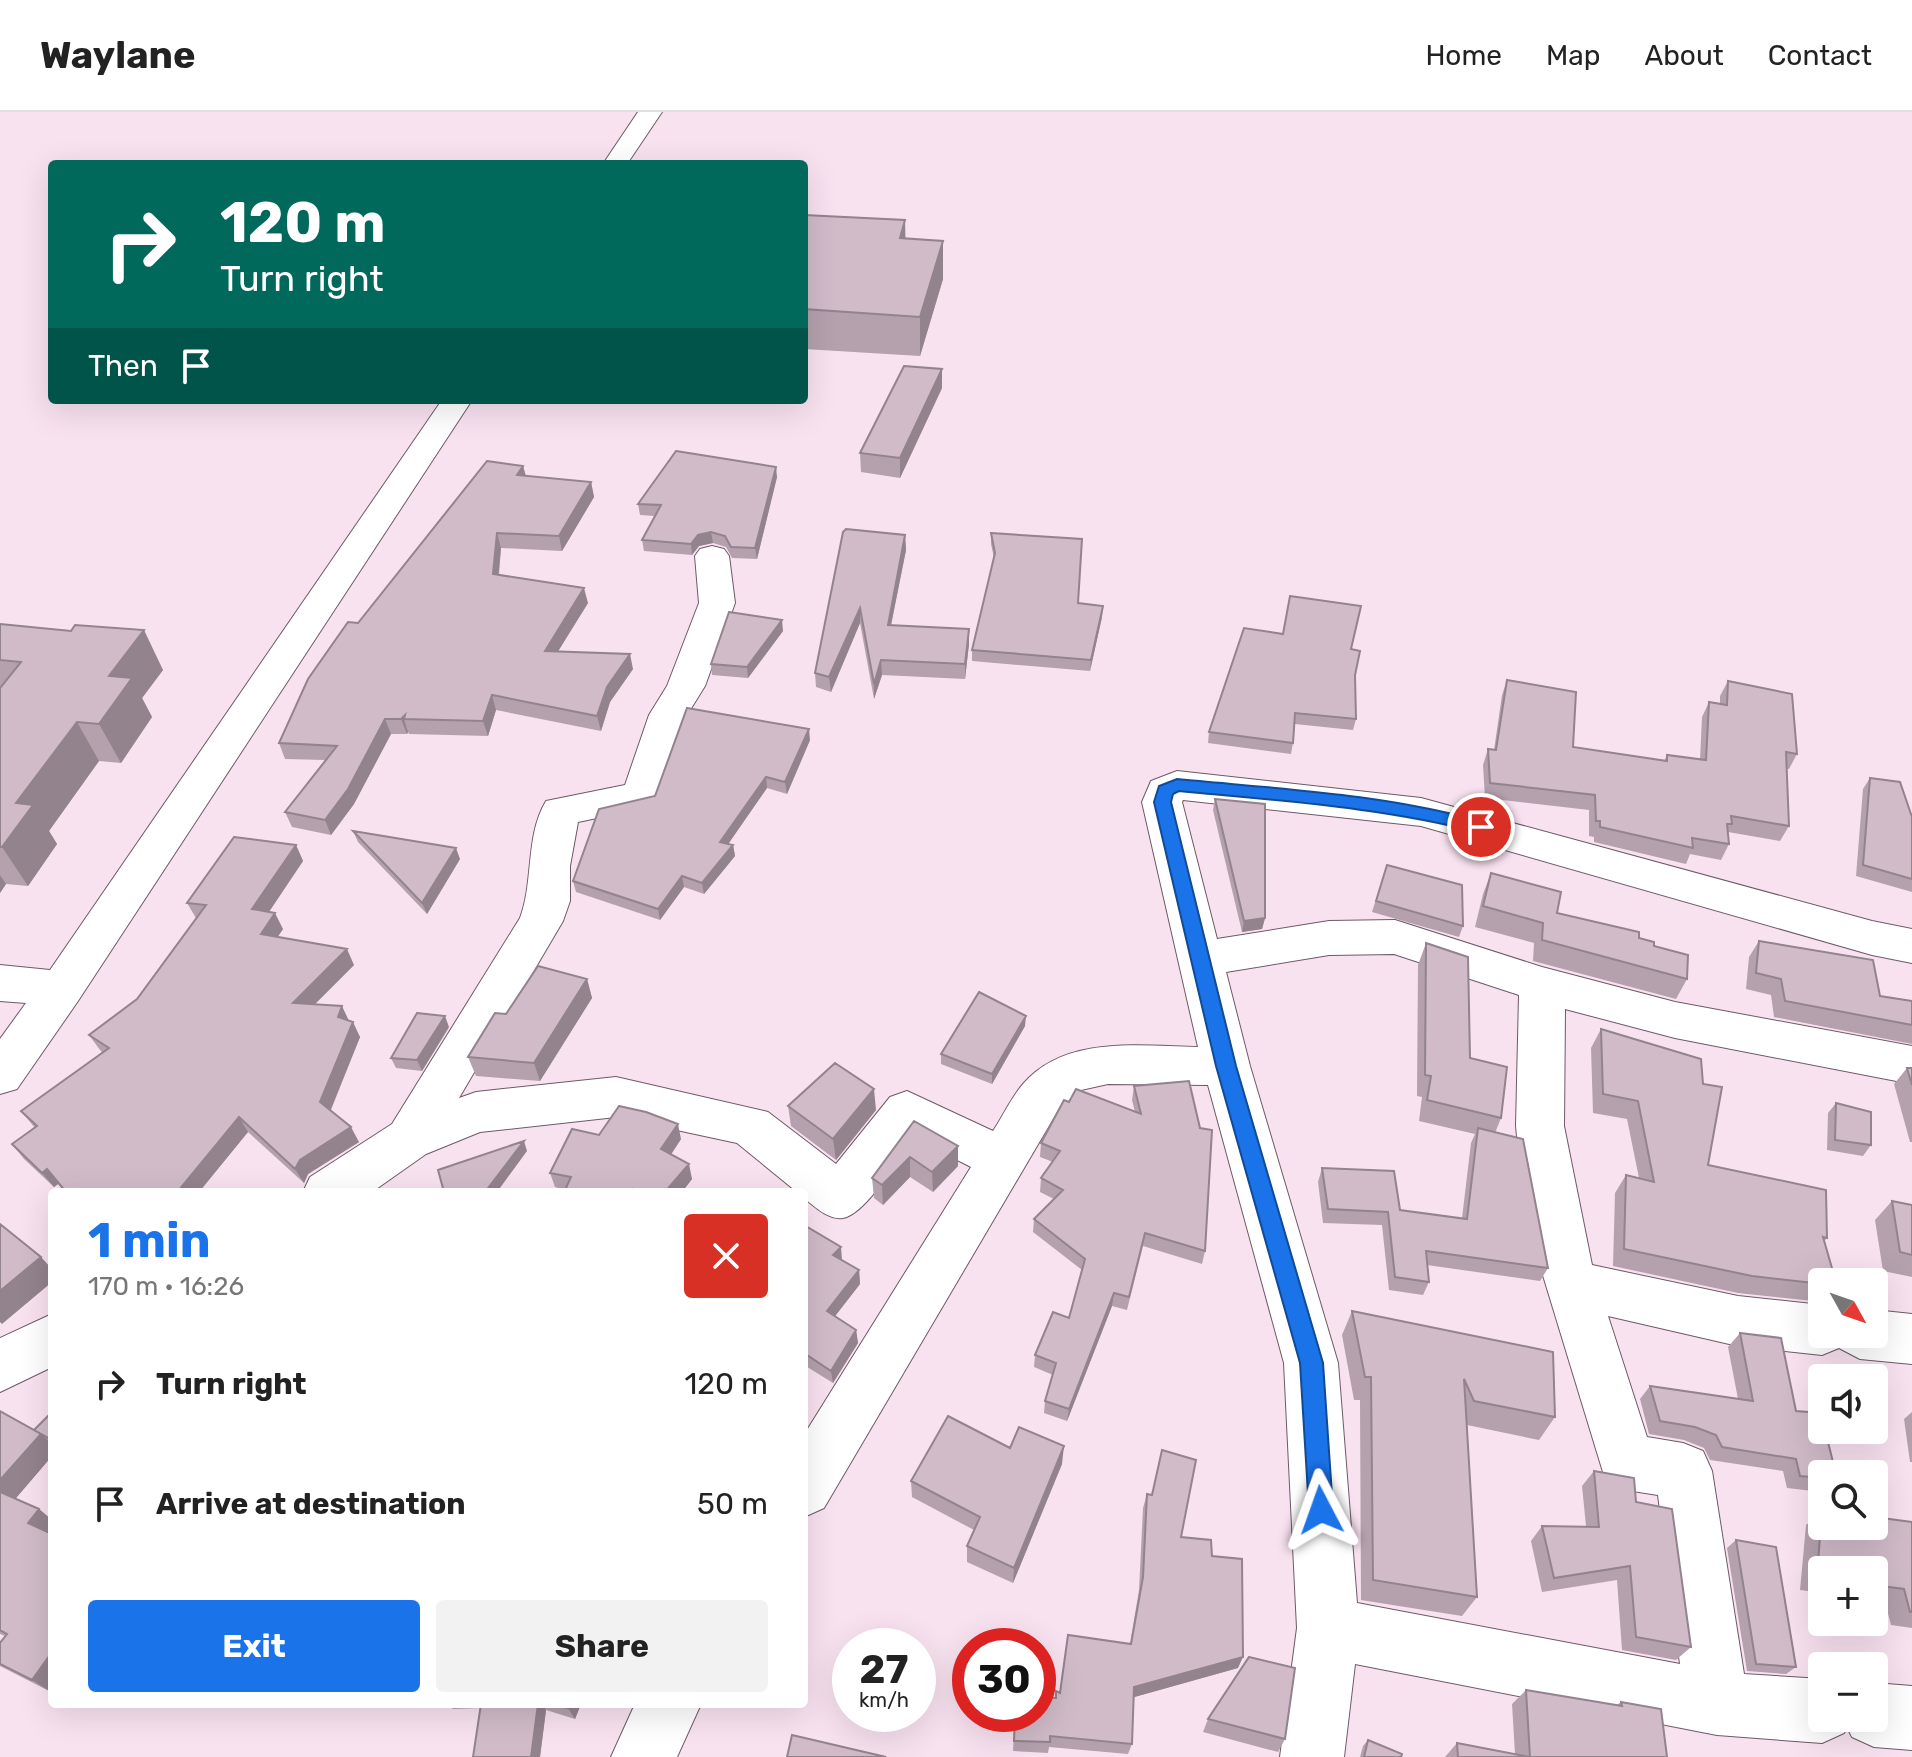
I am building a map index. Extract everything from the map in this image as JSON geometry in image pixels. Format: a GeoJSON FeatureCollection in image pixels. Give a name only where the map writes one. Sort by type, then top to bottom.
{"type":"FeatureCollection","features":[{"type":"Feature","properties":{"kind":"street"},"geometry":{"type":"LineString","coordinates":[[618,160],[650,112]]}},
{"type":"Feature","properties":{"kind":"street"},"geometry":{"type":"LineString","coordinates":[[0,1075],[62,989],[454,404]]}},
{"type":"Feature","properties":{"kind":"street"},"geometry":{"type":"LineString","coordinates":[[409,1139],[541,921],[548,901],[549,866],[560,811],[641,796],[668,715],[686,686],[717,603],[712,556]]}},
{"type":"Feature","properties":{"kind":"street"},"geometry":{"type":"LineString","coordinates":[[1312,1757],[1328,1628],[1311,1363],[1226,1066],[1162,802],[1165,791],[1177,785],[1421,812],[1872,938],[1912,946]]}},
{"type":"Feature","properties":{"kind":"street"},"geometry":{"type":"LineString","coordinates":[[1200,959],[1329,938],[1395,937],[1542,985],[1675,1020],[1912,1065]]}},
{"type":"Feature","properties":{"kind":"street"},"geometry":{"type":"LineString","coordinates":[[0,983],[62,989]]}},
{"type":"Feature","properties":{"kind":"street"},"geometry":{"type":"LineString","coordinates":[[1542,985],[1540,1126],[1571,1284],[1626,1462],[1683,1471],[1717,1703]]}},
{"type":"Feature","properties":{"kind":"street"},"geometry":{"type":"LineString","coordinates":[[808,1481],[1040,1098],[1067,1074],[1108,1065],[1226,1066]]}},
{"type":"Feature","properties":{"kind":"street"},"geometry":{"type":"LineString","coordinates":[[336,1188],[409,1139],[476,1112],[616,1097],[751,1126],[840,1197],[907,1111],[1003,1160]]}},
{"type":"Feature","properties":{"kind":"street"},"geometry":{"type":"LineString","coordinates":[[1571,1284],[1738,1321],[1808,1328]]}},
{"type":"Feature","properties":{"kind":"street"},"geometry":{"type":"LineString","coordinates":[[1888,1337],[1912,1339]]}},
{"type":"Feature","properties":{"kind":"street"},"geometry":{"type":"LineString","coordinates":[[0,1366],[48,1341]]}},
{"type":"Feature","properties":{"kind":"street"},"geometry":{"type":"LineString","coordinates":[[1328,1628],[1717,1703],[1808,1710]]}},
{"type":"Feature","properties":{"kind":"street"},"geometry":{"type":"LineString","coordinates":[[643,1757],[667,1708]]}},
{"type":"Feature","properties":{"kind":"street"},"geometry":{"type":"LineString","coordinates":[[1888,1716],[1912,1718]]}},
{"type":"Feature","properties":{"kind":"building"},"geometry":{"type":"Polygon","coordinates":[[[808,215],[905,220],[900,238],[943,241],[920,317],[808,309],[808,215]]]}},
{"type":"Feature","properties":{"kind":"building"},"geometry":{"type":"Polygon","coordinates":[[[904,366],[942,369],[900,458],[860,453],[904,366]]]}},
{"type":"Feature","properties":{"kind":"building"},"geometry":{"type":"Polygon","coordinates":[[[676,451],[776,467],[755,548],[731,547],[725,536],[711,532],[698,535],[691,544],[642,540],[661,505],[638,504],[676,451]]]}},
{"type":"Feature","properties":{"kind":"building"},"geometry":{"type":"Polygon","coordinates":[[[487,461],[523,466],[517,475],[591,482],[559,536],[497,533],[493,574],[584,588],[545,651],[630,654],[607,687],[597,716],[492,695],[483,721],[404,719],[405,715],[401,719],[385,719],[348,789],[325,820],[285,812],[337,746],[279,743],[308,679],[348,622],[358,623],[487,461]]]}},
{"type":"Feature","properties":{"kind":"building"},"geometry":{"type":"Polygon","coordinates":[[[846,529],[905,535],[888,625],[969,629],[965,664],[881,660],[874,684],[860,608],[829,677],[815,673],[846,529]]]}},
{"type":"Feature","properties":{"kind":"building"},"geometry":{"type":"Polygon","coordinates":[[[991,533],[1082,539],[1078,603],[1103,606],[1091,660],[972,650],[995,553],[991,533]]]}},
{"type":"Feature","properties":{"kind":"building"},"geometry":{"type":"Polygon","coordinates":[[[1290,596],[1361,606],[1351,649],[1360,651],[1355,675],[1356,719],[1295,713],[1293,743],[1209,732],[1244,628],[1283,634],[1290,596]]]}},
{"type":"Feature","properties":{"kind":"building"},"geometry":{"type":"Polygon","coordinates":[[[729,612],[782,620],[747,667],[711,664],[729,612]]]}},
{"type":"Feature","properties":{"kind":"building"},"geometry":{"type":"Polygon","coordinates":[[[0,624],[71,631],[75,625],[144,630],[109,676],[132,678],[99,724],[77,722],[16,803],[33,805],[2,847],[0,688],[21,662],[0,660],[0,624]]]}},
{"type":"Feature","properties":{"kind":"building"},"geometry":{"type":"Polygon","coordinates":[[[1507,680],[1576,692],[1573,747],[1667,761],[1667,755],[1706,760],[1709,702],[1727,705],[1728,681],[1792,694],[1797,754],[1786,752],[1789,826],[1731,816],[1732,824],[1727,824],[1729,844],[1692,838],[1693,848],[1600,827],[1600,821],[1596,821],[1595,795],[1490,783],[1488,749],[1496,750],[1507,680]]]}},
{"type":"Feature","properties":{"kind":"building"},"geometry":{"type":"Polygon","coordinates":[[[687,708],[809,729],[785,782],[766,777],[720,842],[733,845],[702,883],[682,876],[658,909],[573,881],[599,809],[655,796],[687,708]]]}},
{"type":"Feature","properties":{"kind":"building"},"geometry":{"type":"Polygon","coordinates":[[[1870,778],[1900,782],[1912,817],[1912,879],[1863,865],[1870,778]]]}},
{"type":"Feature","properties":{"kind":"building"},"geometry":{"type":"Polygon","coordinates":[[[1215,799],[1265,804],[1265,918],[1244,921],[1215,799]]]}},
{"type":"Feature","properties":{"kind":"building"},"geometry":{"type":"Polygon","coordinates":[[[353,831],[456,848],[422,903],[353,831]]]}},
{"type":"Feature","properties":{"kind":"building"},"geometry":{"type":"Polygon","coordinates":[[[234,837],[296,845],[252,909],[275,913],[261,934],[347,949],[293,1003],[342,1006],[338,1017],[353,1022],[320,1102],[351,1127],[300,1160],[295,1169],[239,1117],[181,1188],[63,1188],[47,1169],[42,1173],[12,1144],[37,1126],[21,1111],[109,1048],[89,1035],[137,999],[206,905],[187,903],[234,837]]]}},
{"type":"Feature","properties":{"kind":"building"},"geometry":{"type":"Polygon","coordinates":[[[1387,865],[1462,885],[1463,926],[1376,901],[1387,865]]]}},
{"type":"Feature","properties":{"kind":"building"},"geometry":{"type":"Polygon","coordinates":[[[1491,873],[1561,892],[1557,913],[1639,932],[1639,938],[1654,942],[1654,946],[1688,955],[1687,979],[1542,940],[1543,923],[1483,906],[1491,873]]]}},
{"type":"Feature","properties":{"kind":"building"},"geometry":{"type":"Polygon","coordinates":[[[1759,941],[1873,960],[1880,996],[1912,1001],[1912,1025],[1785,1001],[1781,979],[1756,973],[1759,941]]]}},
{"type":"Feature","properties":{"kind":"building"},"geometry":{"type":"Polygon","coordinates":[[[1426,943],[1468,957],[1470,1058],[1507,1067],[1501,1118],[1427,1100],[1431,1076],[1425,1075],[1426,943]]]}},
{"type":"Feature","properties":{"kind":"building"},"geometry":{"type":"Polygon","coordinates":[[[538,966],[587,979],[534,1063],[468,1057],[495,1013],[506,1014],[538,966]]]}},
{"type":"Feature","properties":{"kind":"building"},"geometry":{"type":"Polygon","coordinates":[[[979,992],[1026,1016],[992,1074],[941,1054],[979,992]]]}},
{"type":"Feature","properties":{"kind":"building"},"geometry":{"type":"Polygon","coordinates":[[[417,1013],[445,1016],[417,1060],[391,1058],[417,1013]]]}},
{"type":"Feature","properties":{"kind":"building"},"geometry":{"type":"Polygon","coordinates":[[[1601,1029],[1701,1059],[1703,1084],[1722,1087],[1708,1165],[1826,1190],[1827,1238],[1823,1237],[1832,1268],[1808,1268],[1808,1282],[1752,1276],[1624,1249],[1626,1175],[1654,1182],[1638,1101],[1603,1094],[1601,1029]]]}},
{"type":"Feature","properties":{"kind":"building"},"geometry":{"type":"Polygon","coordinates":[[[835,1063],[874,1089],[833,1139],[788,1106],[835,1063]]]}},
{"type":"Feature","properties":{"kind":"building"},"geometry":{"type":"Polygon","coordinates":[[[1907,1068],[1912,1068],[1912,1085],[1907,1068]]]}},
{"type":"Feature","properties":{"kind":"building"},"geometry":{"type":"Polygon","coordinates":[[[1189,1081],[1200,1128],[1212,1130],[1205,1251],[1145,1233],[1129,1297],[1114,1293],[1069,1409],[1045,1401],[1056,1363],[1035,1355],[1053,1312],[1069,1318],[1085,1259],[1034,1219],[1063,1190],[1041,1178],[1060,1151],[1041,1143],[1064,1100],[1069,1102],[1076,1089],[1141,1114],[1134,1086],[1189,1081]]]}},
{"type":"Feature","properties":{"kind":"building"},"geometry":{"type":"Polygon","coordinates":[[[1836,1103],[1871,1112],[1871,1145],[1835,1140],[1836,1103]]]}},
{"type":"Feature","properties":{"kind":"building"},"geometry":{"type":"Polygon","coordinates":[[[619,1106],[646,1112],[678,1124],[661,1149],[689,1164],[668,1188],[566,1188],[571,1177],[550,1173],[572,1129],[599,1135],[619,1106]]]}},
{"type":"Feature","properties":{"kind":"building"},"geometry":{"type":"Polygon","coordinates":[[[914,1121],[958,1146],[932,1172],[910,1157],[882,1185],[872,1178],[914,1121]]]}},
{"type":"Feature","properties":{"kind":"building"},"geometry":{"type":"Polygon","coordinates":[[[1478,1128],[1523,1139],[1548,1268],[1426,1251],[1429,1282],[1395,1277],[1388,1212],[1328,1209],[1322,1168],[1394,1171],[1400,1210],[1467,1219],[1478,1128]]]}},
{"type":"Feature","properties":{"kind":"building"},"geometry":{"type":"Polygon","coordinates":[[[524,1141],[488,1188],[443,1188],[438,1170],[524,1141]]]}},
{"type":"Feature","properties":{"kind":"building"},"geometry":{"type":"Polygon","coordinates":[[[1892,1201],[1912,1205],[1912,1255],[1900,1252],[1892,1201]]]}},
{"type":"Feature","properties":{"kind":"building"},"geometry":{"type":"Polygon","coordinates":[[[0,1224],[41,1257],[0,1291],[0,1224]]]}},
{"type":"Feature","properties":{"kind":"building"},"geometry":{"type":"Polygon","coordinates":[[[808,1227],[841,1247],[833,1255],[859,1270],[827,1311],[856,1330],[831,1371],[808,1356],[808,1227]]]}},
{"type":"Feature","properties":{"kind":"building"},"geometry":{"type":"Polygon","coordinates":[[[1352,1311],[1553,1352],[1555,1417],[1474,1401],[1464,1379],[1477,1597],[1373,1580],[1371,1377],[1365,1377],[1352,1311]]]}},
{"type":"Feature","properties":{"kind":"building"},"geometry":{"type":"Polygon","coordinates":[[[1740,1333],[1781,1338],[1796,1411],[1808,1412],[1808,1444],[1828,1444],[1832,1460],[1808,1460],[1808,1477],[1800,1476],[1796,1459],[1722,1447],[1716,1435],[1695,1427],[1660,1421],[1650,1386],[1753,1401],[1740,1333]]]}},
{"type":"Feature","properties":{"kind":"building"},"geometry":{"type":"Polygon","coordinates":[[[0,1411],[41,1434],[0,1480],[0,1411]]]}},
{"type":"Feature","properties":{"kind":"building"},"geometry":{"type":"Polygon","coordinates":[[[48,1416],[48,1438],[34,1430],[48,1416]]]}},
{"type":"Feature","properties":{"kind":"building"},"geometry":{"type":"Polygon","coordinates":[[[948,1416],[1010,1448],[1019,1427],[1064,1446],[1014,1568],[967,1546],[980,1517],[911,1481],[948,1416]]]}},
{"type":"Feature","properties":{"kind":"building"},"geometry":{"type":"Polygon","coordinates":[[[1162,1450],[1196,1460],[1181,1537],[1211,1540],[1212,1556],[1242,1559],[1243,1657],[1134,1687],[1132,1744],[1050,1736],[1050,1742],[1014,1741],[1014,1732],[1056,1732],[1056,1691],[1060,1693],[1068,1635],[1131,1644],[1143,1577],[1147,1494],[1152,1495],[1162,1450]]]}},
{"type":"Feature","properties":{"kind":"building"},"geometry":{"type":"Polygon","coordinates":[[[1594,1471],[1634,1478],[1636,1502],[1672,1509],[1691,1647],[1636,1637],[1630,1566],[1554,1578],[1542,1526],[1599,1527],[1594,1471]]]}},
{"type":"Feature","properties":{"kind":"building"},"geometry":{"type":"Polygon","coordinates":[[[0,1492],[39,1509],[28,1523],[48,1532],[48,1658],[32,1680],[0,1664],[0,1643],[7,1634],[0,1630],[0,1492]]]}},
{"type":"Feature","properties":{"kind":"building"},"geometry":{"type":"Polygon","coordinates":[[[1888,1519],[1912,1522],[1912,1612],[1904,1589],[1888,1587],[1888,1556],[1819,1556],[1820,1540],[1888,1540],[1888,1519]]]}},
{"type":"Feature","properties":{"kind":"building"},"geometry":{"type":"Polygon","coordinates":[[[1736,1540],[1776,1547],[1796,1667],[1756,1664],[1736,1540]]]}},
{"type":"Feature","properties":{"kind":"building"},"geometry":{"type":"Polygon","coordinates":[[[1249,1657],[1295,1668],[1285,1739],[1208,1719],[1249,1657]]]}},
{"type":"Feature","properties":{"kind":"building"},"geometry":{"type":"Polygon","coordinates":[[[1526,1690],[1622,1706],[1621,1702],[1661,1709],[1667,1757],[1530,1757],[1526,1690]]]}},
{"type":"Feature","properties":{"kind":"building"},"geometry":{"type":"Polygon","coordinates":[[[480,1708],[537,1708],[531,1757],[473,1757],[480,1708]]]}},
{"type":"Feature","properties":{"kind":"building"},"geometry":{"type":"Polygon","coordinates":[[[792,1735],[886,1757],[787,1757],[792,1735]]]}},
{"type":"Feature","properties":{"kind":"building"},"geometry":{"type":"Polygon","coordinates":[[[1368,1740],[1402,1754],[1401,1757],[1364,1757],[1368,1740]]]}},
{"type":"Feature","properties":{"kind":"building"},"geometry":{"type":"Polygon","coordinates":[[[1457,1743],[1530,1757],[1458,1757],[1457,1743]]]}},
{"type":"Feature","properties":{"kind":"route"},"geometry":{"type":"LineString","coordinates":[[1321,1510],[1311,1363],[1226,1066],[1162,802],[1165,791],[1177,785],[1376,804],[1481,827]]}}]}
